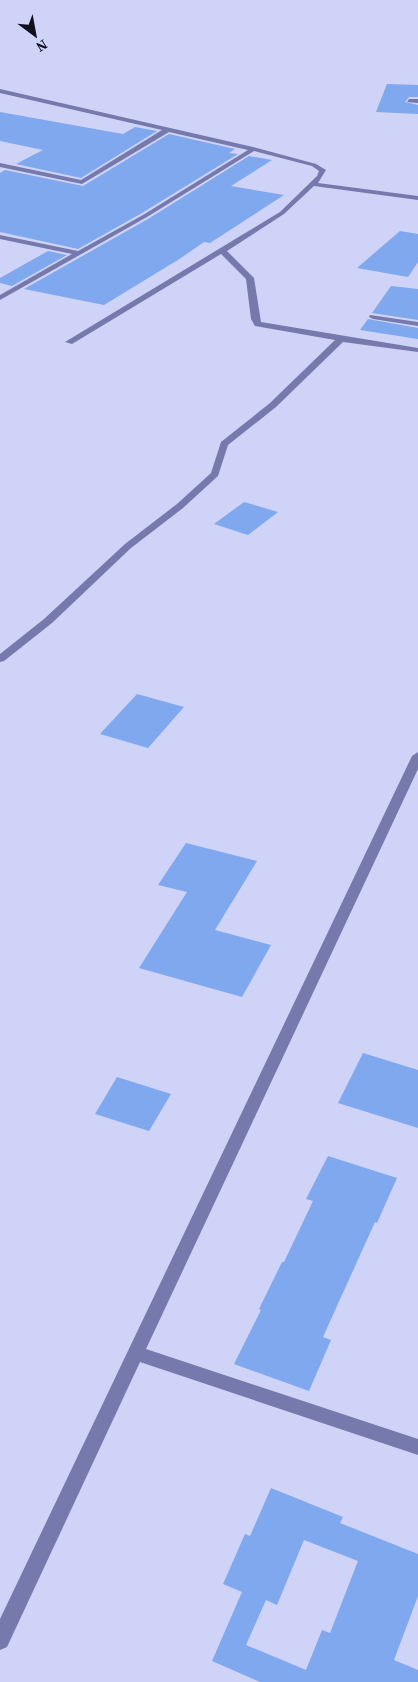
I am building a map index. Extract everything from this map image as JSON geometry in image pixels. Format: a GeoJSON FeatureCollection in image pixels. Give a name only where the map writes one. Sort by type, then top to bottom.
{"type":"FeatureCollection","features":[{"type":"Feature","properties":{"kind":"street"},"geometry":{"type":"LineString","coordinates":[[0,92],[253,149],[314,165],[323,170],[320,177],[282,213],[69,342]]}},
{"type":"Feature","properties":{"kind":"street"},"geometry":{"type":"LineString","coordinates":[[409,101],[418,102]]}},
{"type":"Feature","properties":{"kind":"street"},"geometry":{"type":"LineString","coordinates":[[0,166],[82,182],[167,130]]}},
{"type":"Feature","properties":{"kind":"street"},"geometry":{"type":"LineString","coordinates":[[0,298],[145,216],[253,149]]}},
{"type":"Feature","properties":{"kind":"street"},"geometry":{"type":"LineString","coordinates":[[312,184],[418,198]]}},
{"type":"Feature","properties":{"kind":"street"},"geometry":{"type":"LineString","coordinates":[[0,237],[77,253]]}},
{"type":"Feature","properties":{"kind":"street"},"geometry":{"type":"LineString","coordinates":[[222,251],[250,278],[258,324],[418,350]]}},
{"type":"Feature","properties":{"kind":"street"},"geometry":{"type":"LineString","coordinates":[[373,318],[418,324]]}},
{"type":"Feature","properties":{"kind":"street"},"geometry":{"type":"LineString","coordinates":[[0,659],[48,621],[128,546],[180,506],[215,474],[224,444],[273,405],[341,339]]}},
{"type":"Feature","properties":{"kind":"street"},"geometry":{"type":"LineString","coordinates":[[0,1640],[416,766]]}},
{"type":"Feature","properties":{"kind":"street"},"geometry":{"type":"LineString","coordinates":[[135,1353],[418,1447]]}},
{"type":"Feature","properties":{"kind":"building"},"geometry":{"type":"Polygon","coordinates":[[[387,84],[418,85],[418,97],[409,97],[405,102],[418,105],[418,114],[376,112],[387,84]]]}},
{"type":"Feature","properties":{"kind":"building"},"geometry":{"type":"Polygon","coordinates":[[[0,112],[123,134],[135,127],[157,131],[81,178],[16,164],[43,150],[0,141],[0,112]]]}},
{"type":"Feature","properties":{"kind":"building"},"geometry":{"type":"Polygon","coordinates":[[[169,134],[235,149],[229,153],[238,154],[142,213],[78,249],[0,232],[0,173],[5,170],[83,186],[169,134]]]}},
{"type":"Feature","properties":{"kind":"building"},"geometry":{"type":"Polygon","coordinates":[[[249,156],[272,160],[231,186],[284,195],[210,243],[204,242],[104,305],[24,289],[148,219],[249,156]]]}},
{"type":"Feature","properties":{"kind":"building"},"geometry":{"type":"Polygon","coordinates":[[[400,231],[418,234],[418,262],[408,277],[357,268],[400,231]]]}},
{"type":"Feature","properties":{"kind":"building"},"geometry":{"type":"Polygon","coordinates":[[[48,251],[67,255],[12,286],[0,283],[0,278],[48,251]]]}},
{"type":"Feature","properties":{"kind":"building"},"geometry":{"type":"Polygon","coordinates":[[[391,286],[418,289],[418,320],[372,313],[391,286]]]}},
{"type":"Feature","properties":{"kind":"building"},"geometry":{"type":"Polygon","coordinates":[[[368,319],[418,328],[418,339],[360,330],[368,319]]]}},
{"type":"Feature","properties":{"kind":"building"},"geometry":{"type":"Polygon","coordinates":[[[244,502],[278,512],[248,535],[214,524],[244,502]]]}},
{"type":"Feature","properties":{"kind":"building"},"geometry":{"type":"Polygon","coordinates":[[[137,694],[184,707],[148,748],[100,734],[137,694]]]}},
{"type":"Feature","properties":{"kind":"building"},"geometry":{"type":"Polygon","coordinates":[[[186,843],[257,861],[215,930],[271,945],[242,997],[139,968],[187,892],[158,885],[186,843]]]}},
{"type":"Feature","properties":{"kind":"building"},"geometry":{"type":"Polygon","coordinates":[[[363,1053],[418,1070],[418,1128],[338,1103],[363,1053]]]}},
{"type":"Feature","properties":{"kind":"building"},"geometry":{"type":"Polygon","coordinates":[[[117,1077],[171,1094],[149,1131],[95,1114],[117,1077]]]}},
{"type":"Feature","properties":{"kind":"building"},"geometry":{"type":"Polygon","coordinates":[[[328,1156],[397,1178],[323,1337],[331,1340],[309,1391],[234,1364],[313,1201],[306,1199],[328,1156]]]}},
{"type":"Feature","properties":{"kind":"building"},"geometry":{"type":"Polygon","coordinates":[[[271,1488],[343,1517],[340,1523],[418,1554],[418,1596],[394,1660],[418,1670],[418,1682],[260,1682],[212,1661],[242,1592],[223,1584],[245,1534],[250,1536],[271,1488]],[[304,1540],[277,1605],[266,1600],[246,1645],[306,1670],[322,1630],[330,1633],[358,1561],[304,1540]]]}}]}
